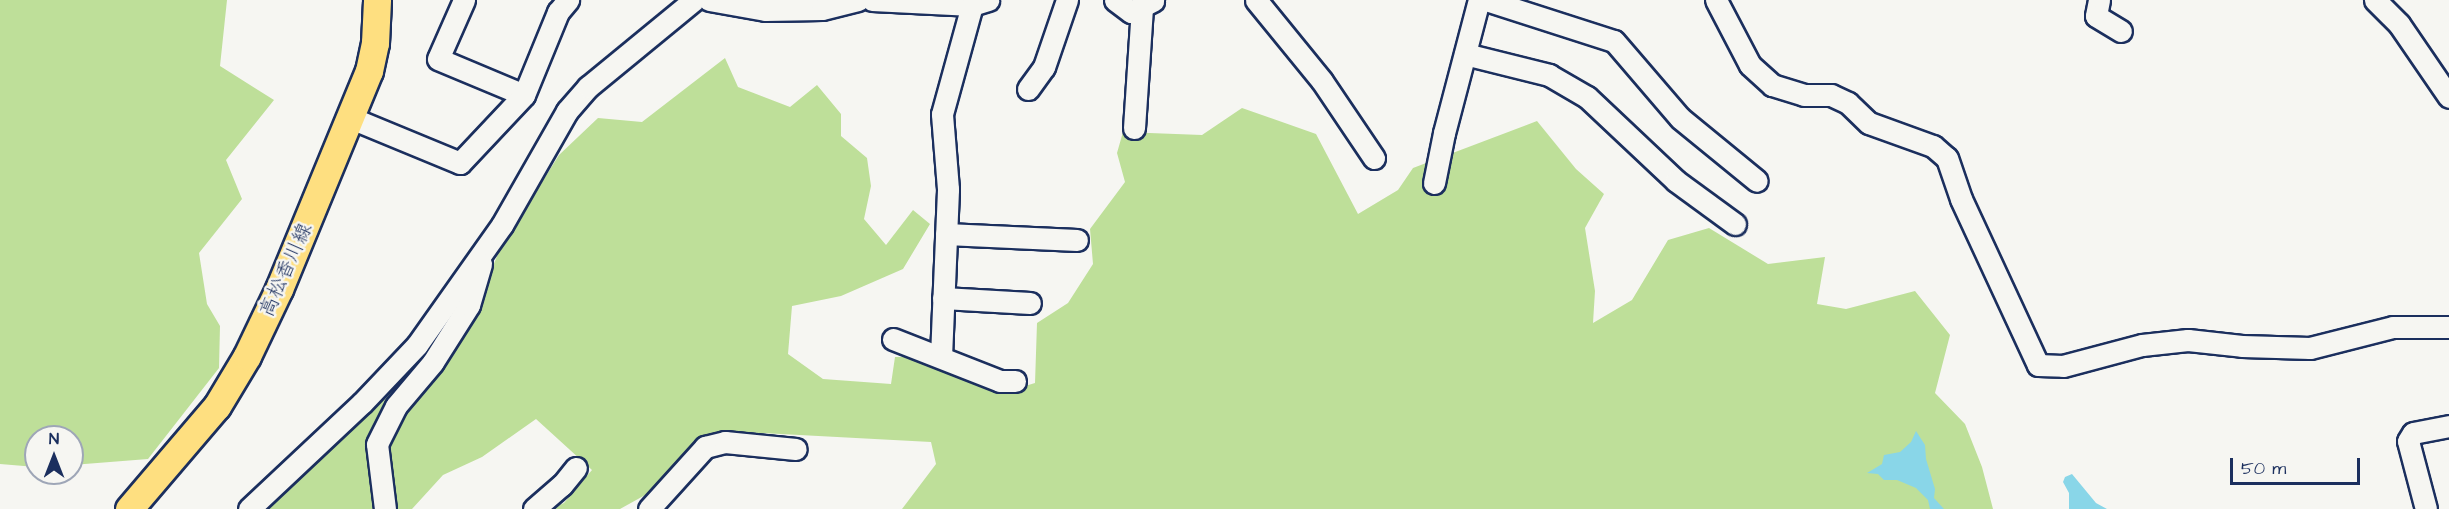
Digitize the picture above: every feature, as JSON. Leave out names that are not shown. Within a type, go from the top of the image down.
[{"type":"main road","name":"高松香川線","points":[[129,509],[217,406],[247,356],[279,289],[369,71],[375,42],[377,0]]},
{"type":"street","points":[[464,0],[438,59],[524,95]]},
{"type":"street","points":[[351,118],[460,163],[524,95],[558,12],[568,0]]},
{"type":"street","points":[[249,509],[362,403],[417,345],[502,225],[567,111],[588,87],[694,0]]},
{"type":"street","points":[[709,0],[765,10],[822,9],[858,0]]},
{"type":"street","points":[[872,0],[980,3],[942,114],[948,189],[941,357]]},
{"type":"street","points":[[1028,89],[1044,67],[1067,0]]},
{"type":"street","points":[[1115,0],[1131,12],[1148,3]]},
{"type":"street","points":[[1256,0],[1322,81],[1374,158]]},
{"type":"street","points":[[1434,183],[1479,0]]},
{"type":"street","points":[[1486,0],[1614,41],[1680,118],[1757,181]]},
{"type":"street","points":[[1716,0],[1750,64],[1772,85],[1804,95],[1831,95],[1848,103],[1869,123],[1933,146],[1947,158],[1966,210],[2037,365],[2063,366],[2142,345],[2188,340],[2242,346],[2310,348],[2393,327],[2449,327]]},
{"type":"street","points":[[2098,0],[2096,16],[2121,31]]},
{"type":"street","points":[[2375,0],[2399,24],[2449,97]]},
{"type":"street","points":[[1134,128],[1148,3]]},
{"type":"street","points":[[1465,54],[1549,75],[1587,97],[1676,180],[1735,224]]},
{"type":"street","points":[[946,234],[1077,240]]},
{"type":"street","points":[[385,509],[377,444],[396,406],[433,362],[469,305],[483,267],[479,258]]},
{"type":"street","points":[[943,298],[1030,303]]},
{"type":"street","points":[[893,339],[1000,381],[1015,381]]},
{"type":"street","points":[[2426,509],[2409,441],[2413,433],[2449,426]]},
{"type":"street","points":[[649,509],[705,447],[725,442],[796,449]]},
{"type":"street","points":[[534,509],[562,485],[576,468]]},
{"type":"green space","points":[[0,0],[227,0],[220,66],[274,100],[226,160],[242,199],[199,253],[207,304],[220,326],[219,368],[148,459],[84,464],[84,425],[24,425],[24,466],[0,464]]},
{"type":"green space","points":[[725,58],[738,87],[790,107],[817,85],[841,114],[841,136],[867,158],[871,186],[864,219],[886,245],[913,210],[930,224],[903,269],[841,296],[792,306],[788,354],[823,379],[891,384],[895,357],[932,357],[1008,391],[1035,383],[1037,323],[1068,303],[1093,264],[1090,229],[1125,182],[1117,153],[1123,132],[1202,135],[1242,108],[1316,134],[1358,214],[1398,190],[1413,168],[1537,121],[1576,169],[1604,194],[1585,228],[1595,291],[1593,323],[1632,300],[1668,240],[1709,228],[1768,264],[1825,257],[1817,304],[1846,309],[1915,291],[1950,335],[1935,393],[1965,424],[1982,467],[1993,509],[902,509],[936,464],[931,442],[722,431],[688,453],[647,494],[620,509],[551,509],[564,503],[592,470],[536,419],[482,457],[443,475],[412,509],[264,509],[453,310],[472,317],[500,249],[559,155],[598,118],[642,122]]},
{"type":"water","points":[[1916,431],[1925,445],[1926,459],[1935,489],[1934,498],[1944,509],[1930,509],[1928,500],[1916,488],[1897,480],[1884,480],[1878,474],[1867,473],[1882,464],[1884,455],[1900,452],[1911,442]]},
{"type":"water","points":[[2072,474],[2096,503],[2107,509],[2069,509],[2069,493],[2063,482],[2065,477]]}]
